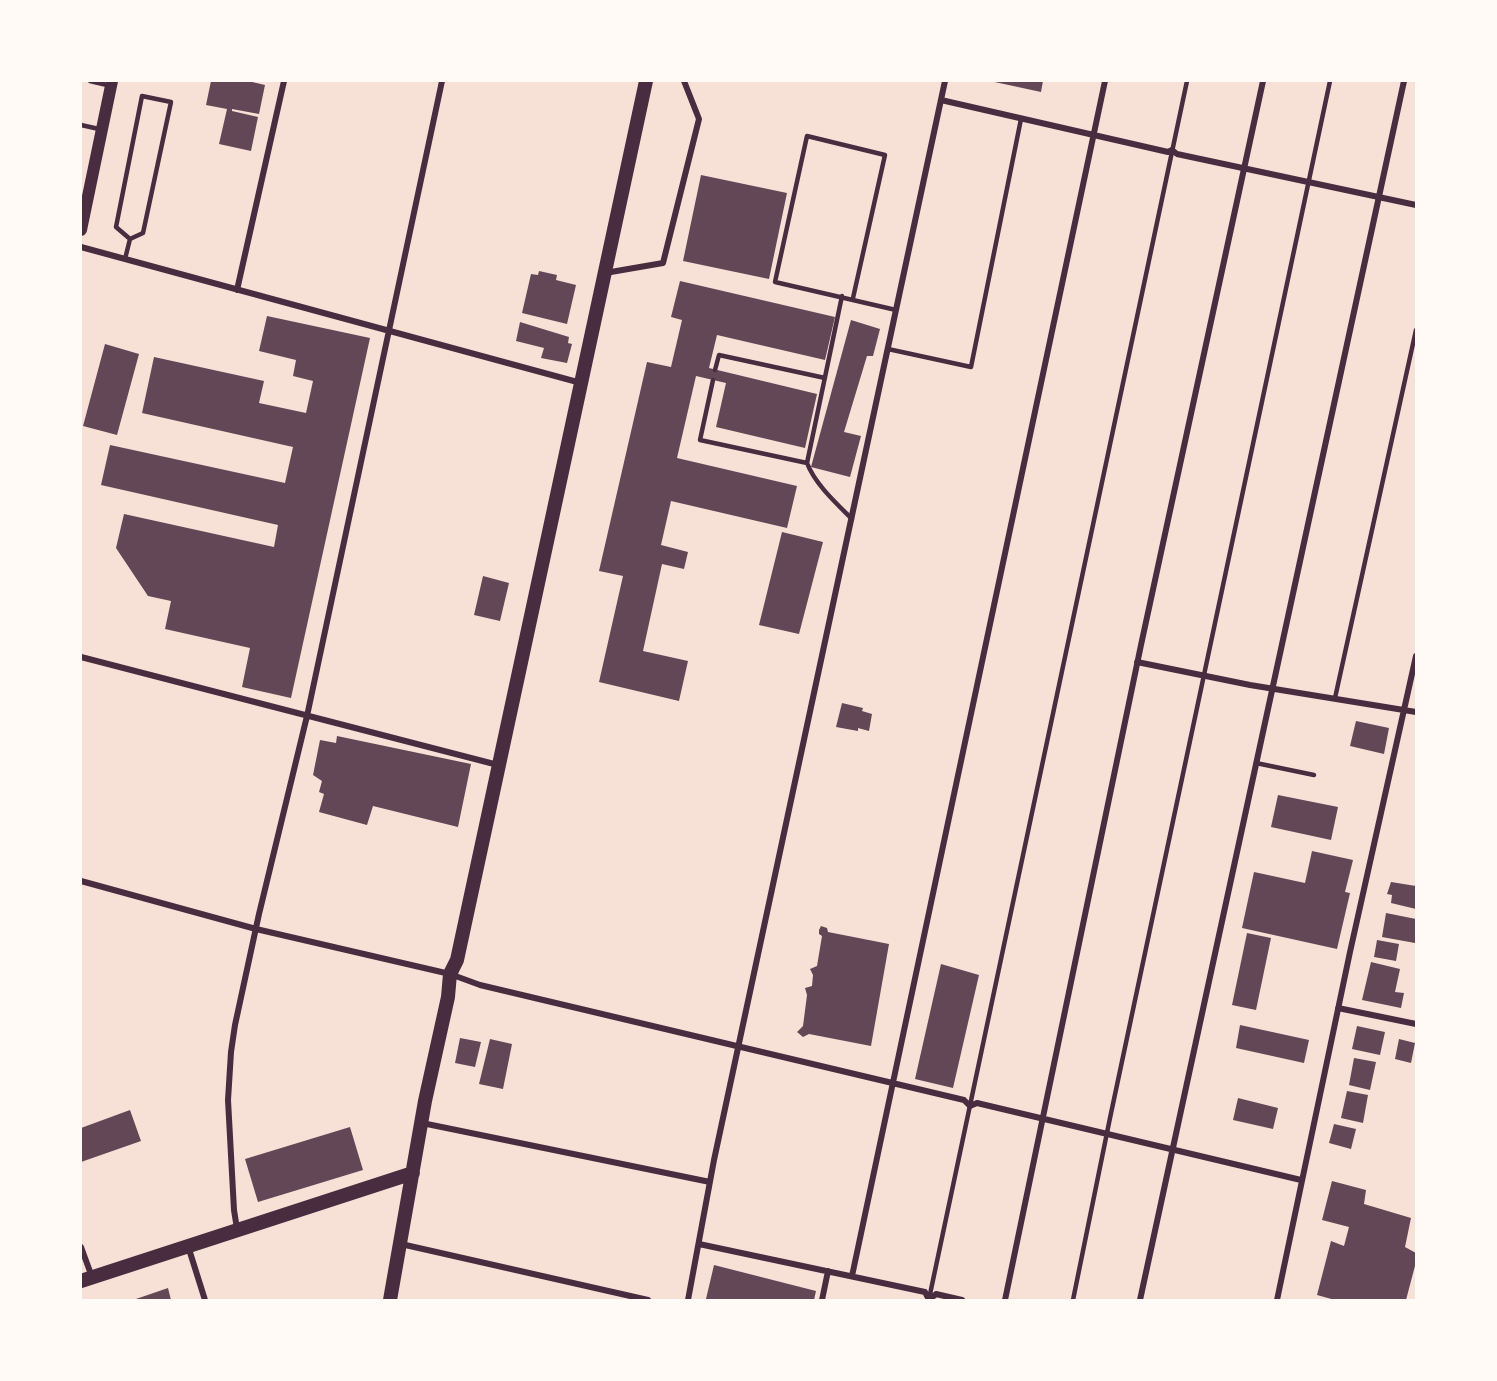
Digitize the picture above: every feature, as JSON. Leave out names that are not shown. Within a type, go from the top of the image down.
[{"type":"main road","points":[[390,1300],[421,1122],[448,997],[450,974],[457,960],[646,81]]},
{"type":"main road","points":[[81,230],[111,83]]},
{"type":"main road","points":[[86,1279],[413,1173]]},
{"type":"street","points":[[237,290],[284,81]]},
{"type":"street","points":[[237,1230],[230,1140],[229,1076],[237,1017],[307,716],[442,81]]},
{"type":"street","points":[[604,273],[663,263],[699,119],[684,81]]},
{"type":"street","points":[[688,1300],[710,1182],[945,81]]},
{"type":"street","points":[[852,1276],[1105,81]]},
{"type":"street","points":[[1005,1300],[1137,662],[1263,81]]},
{"type":"street","points":[[1140,1300],[1404,81]]},
{"type":"street","points":[[941,100],[1168,152],[1172,150],[1177,154],[1244,170],[1416,205]]},
{"type":"street","points":[[81,247],[581,383]]},
{"type":"street","points":[[1277,1300],[1338,1008],[1416,656]]},
{"type":"street","points":[[81,657],[499,766]]},
{"type":"street","points":[[1137,662],[1416,712]]},
{"type":"street","points":[[81,880],[256,929],[450,974],[480,985],[964,1100],[970,1106],[977,1103],[1301,1180]]},
{"type":"street","points":[[1338,1008],[1416,1024]]},
{"type":"street","points":[[421,1122],[710,1182]]},
{"type":"street","points":[[401,1244],[648,1300]]},
{"type":"street","points":[[699,1244],[925,1292],[929,1300],[936,1294],[962,1300]]},
{"type":"street","points":[[188,1245],[205,1300]]},
{"type":"street","points":[[81,1247],[86,1279]]},
{"type":"street","points":[[822,1300],[828,1271]]},
{"type":"lane","points":[[90,81],[111,83]]},
{"type":"lane","points":[[929,1300],[1186,81]]},
{"type":"lane","points":[[1073,1300],[1106,1134],[1330,81]]},
{"type":"lane","points":[[142,96],[171,102],[143,233],[130,239],[117,227],[142,96]]},
{"type":"lane","points":[[888,349],[970,367],[1021,119]]},
{"type":"lane","points":[[81,125],[102,130]]},
{"type":"lane","points":[[853,298],[885,155],[807,136],[775,282],[853,298],[896,310]]},
{"type":"lane","points":[[125,259],[130,239]]},
{"type":"lane","points":[[842,296],[807,463],[829,496],[852,519]]},
{"type":"lane","points":[[1335,698],[1416,330]]},
{"type":"lane","points":[[715,370],[719,355],[825,378]]},
{"type":"lane","points":[[713,380],[700,440],[807,463]]},
{"type":"lane","points":[[1256,763],[1314,775]]},
{"type":"building","points":[[211,81],[248,81],[265,85],[259,114],[232,109],[232,111],[258,117],[251,151],[219,144],[227,109],[206,105]]},
{"type":"building","points":[[990,81],[1043,81],[1041,92]]},
{"type":"building","points":[[701,175],[787,193],[769,279],[683,261]]},
{"type":"building","points":[[539,271],[557,275],[556,280],[576,285],[567,324],[522,313],[531,274],[538,275]]},
{"type":"building","points":[[680,281],[835,317],[825,360],[717,335],[709,368],[817,394],[805,448],[716,427],[726,383],[696,376],[677,458],[797,486],[787,528],[671,501],[661,545],[688,552],[684,569],[662,564],[643,651],[688,661],[679,701],[599,682],[623,576],[599,571],[647,362],[671,367],[682,320],[671,317]]},
{"type":"building","points":[[267,316],[370,338],[291,698],[242,687],[250,648],[165,629],[171,601],[148,596],[116,548],[124,514],[274,547],[278,525],[101,485],[110,445],[285,483],[293,447],[142,413],[154,357],[264,381],[259,403],[306,413],[313,381],[293,376],[296,360],[259,351]]},
{"type":"building","points":[[851,320],[880,329],[873,356],[867,356],[844,432],[861,436],[850,477],[811,467]]},
{"type":"building","points":[[520,322],[569,337],[568,343],[572,344],[567,363],[541,358],[544,348],[516,341]]},
{"type":"building","points":[[105,344],[139,354],[117,435],[83,426]]},
{"type":"building","points":[[782,532],[823,542],[799,634],[759,625]]},
{"type":"building","points":[[483,576],[509,583],[500,621],[474,615]]},
{"type":"building","points":[[842,703],[863,708],[862,711],[872,714],[869,731],[836,727]]},
{"type":"building","points":[[1356,721],[1389,728],[1384,754],[1350,746]]},
{"type":"building","points":[[337,736],[471,764],[458,827],[373,806],[367,825],[319,812],[324,794],[319,792],[322,781],[313,775],[320,740],[336,743]]},
{"type":"building","points":[[1278,795],[1338,807],[1331,840],[1271,827]]},
{"type":"building","points":[[1312,851],[1353,860],[1345,892],[1350,893],[1337,949],[1242,928],[1254,872],[1305,883]]},
{"type":"building","points":[[1391,882],[1416,886],[1416,909],[1391,903],[1392,895],[1387,894]]},
{"type":"building","points":[[1386,913],[1416,919],[1415,943],[1382,937]]},
{"type":"building","points":[[821,926],[827,928],[828,932],[889,944],[871,1046],[809,1034],[803,1037],[797,1032],[803,1026],[807,995],[805,988],[812,986],[813,975],[810,969],[817,966],[822,936],[819,934]]},
{"type":"building","points":[[1247,933],[1271,938],[1256,1010],[1232,1005]]},
{"type":"building","points":[[1377,940],[1399,944],[1396,961],[1374,957]]},
{"type":"building","points":[[1371,962],[1400,969],[1395,992],[1404,993],[1401,1008],[1362,1000]]},
{"type":"building","points":[[941,964],[979,975],[953,1088],[915,1079]]},
{"type":"building","points":[[1240,1025],[1309,1040],[1304,1063],[1236,1048]]},
{"type":"building","points":[[1357,1026],[1385,1032],[1380,1055],[1352,1049]]},
{"type":"building","points":[[460,1038],[481,1042],[475,1067],[455,1063]]},
{"type":"building","points":[[490,1039],[512,1044],[503,1089],[479,1084]]},
{"type":"building","points":[[1399,1039],[1415,1043],[1411,1063],[1395,1059]]},
{"type":"building","points":[[1354,1058],[1376,1062],[1370,1090],[1349,1085]]},
{"type":"building","points":[[1347,1091],[1368,1095],[1363,1123],[1341,1118]]},
{"type":"building","points":[[1238,1098],[1278,1108],[1273,1129],[1233,1120]]},
{"type":"building","points":[[130,1110],[141,1141],[81,1162],[81,1128]]},
{"type":"building","points":[[1334,1124],[1356,1129],[1351,1149],[1329,1143]]},
{"type":"building","points":[[350,1127],[363,1170],[258,1202],[245,1159]]},
{"type":"building","points":[[1332,1181],[1366,1190],[1364,1204],[1411,1218],[1405,1247],[1416,1253],[1416,1262],[1406,1300],[1335,1300],[1317,1295],[1331,1241],[1344,1246],[1349,1227],[1322,1220]]},
{"type":"building","points":[[714,1265],[816,1291],[814,1300],[706,1299]]},
{"type":"building","points":[[168,1288],[171,1300],[133,1300]]}]
